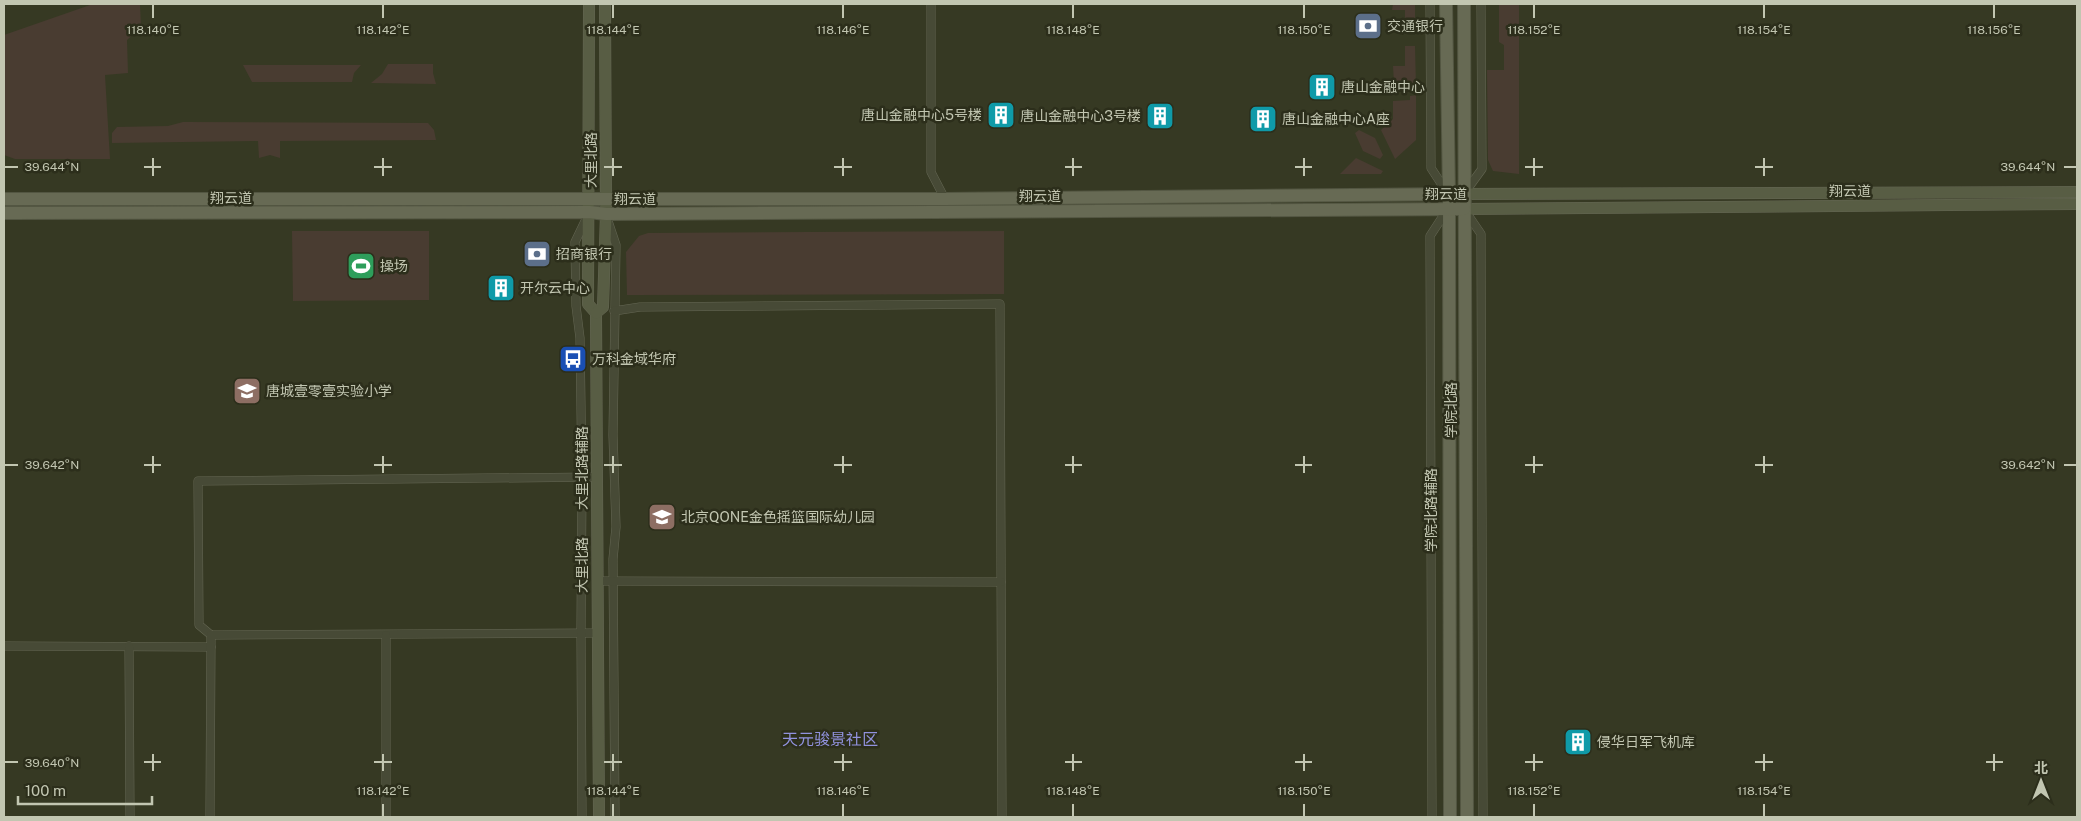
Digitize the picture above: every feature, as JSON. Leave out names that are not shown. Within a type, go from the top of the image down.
[{"type":"main road","name":"大里北路","points":[[589,4],[588,304],[596,313],[599,817]]},
{"type":"main road","name":"大里北路","points":[[596,313],[603,307],[606,214],[605,4]]},
{"type":"main road","name":"学院北路","points":[[1446,4],[1449,195],[1450,817]]},
{"type":"main road","name":"学院北路","points":[[1464,4],[1463,194],[1466,326],[1467,817]]},
{"type":"main road","name":"翔云道","points":[[4,199],[945,199],[1463,194],[2077,192]]},
{"type":"main road","name":"翔云道","points":[[4,213],[589,212],[606,214],[2077,204]]},
{"type":"main road","points":[[1450,708],[1467,709]]},
{"type":"street","points":[[931,4],[931,172],[945,199]]},
{"type":"street","points":[[1430,4],[1431,168],[1449,195]]},
{"type":"street","points":[[1463,194],[1482,169],[1481,4]]},
{"type":"street","name":"学院北路辅路","points":[[1432,817],[1430,236],[1448,209]]},
{"type":"street","points":[[1464,209],[1481,234],[1483,817]]},
{"type":"street","name":"大里北路辅路","points":[[582,817],[582,478],[580,338],[576,306],[575,242],[589,212]]},
{"type":"street","points":[[606,214],[616,245],[613,435],[616,527],[614,582],[615,817]]},
{"type":"street","points":[[614,311],[640,307],[1000,304],[1002,817]]},
{"type":"street","points":[[1466,326],[1482,326]]},
{"type":"street","points":[[597,477],[198,481],[199,625],[210,635],[598,633]]},
{"type":"street","points":[[597,582],[1001,582]]},
{"type":"street","points":[[210,635],[210,817]]},
{"type":"street","points":[[386,635],[386,817]]},
{"type":"street","points":[[4,646],[210,646]]},
{"type":"street","points":[[129,646],[130,817]]},
{"type":"street","points":[[1432,708],[1450,708]]},
{"type":"street","points":[[1467,709],[1483,709]]},
{"type":"shaded area","points":[[93,4],[140,4],[141,27],[127,40],[128,73],[105,75],[110,159],[15,159],[4,155],[4,35]]},
{"type":"shaded area","points":[[1393,4],[1415,4],[1415,24],[1405,24],[1405,10],[1392,10]]},
{"type":"shaded area","points":[[1499,4],[1519,4],[1519,174],[1493,171],[1488,160],[1487,70],[1504,70],[1504,45],[1499,42]]},
{"type":"shaded area","points":[[1405,46],[1415,46],[1416,86],[1411,86],[1410,83],[1394,83],[1393,66],[1405,66]]},
{"type":"shaded area","points":[[388,64],[433,64],[436,84],[371,83],[382,74]]},
{"type":"shaded area","points":[[243,65],[361,65],[354,73],[352,82],[252,82]]},
{"type":"shaded area","points":[[1416,95],[1416,140],[1395,159],[1381,130],[1393,119],[1393,101],[1410,100],[1410,96]]},
{"type":"shaded area","points":[[183,122],[428,123],[434,130],[436,140],[280,141],[280,158],[270,155],[259,158],[258,141],[112,143],[112,133],[117,127],[168,126]]},
{"type":"shaded area","points":[[1359,130],[1375,138],[1383,155],[1380,159],[1363,151],[1355,133]]},
{"type":"shaded area","points":[[1356,158],[1383,171],[1381,174],[1340,174]]},
{"type":"shaded area","name":"操场","points":[[292,231],[429,231],[429,300],[293,301]]},
{"type":"shaded area","points":[[1004,231],[1004,294],[627,295],[626,252],[639,236],[648,233]]},
{"type":"place","name":"交通银行","points":[[1368,26]]},
{"type":"place","name":"唐山金融中心","points":[[1322,87]]},
{"type":"place","name":"唐山金融中心5号楼","points":[[1001,115]]},
{"type":"place","name":"唐山金融中心3号楼","points":[[1160,116]]},
{"type":"place","name":"唐山金融中心A座","points":[[1263,119]]},
{"type":"place","name":"招商银行","points":[[537,254]]},
{"type":"place","name":"操场","points":[[361,266]]},
{"type":"place","name":"开尔云中心","points":[[501,288]]},
{"type":"place","name":"万科金域华府","points":[[573,359]]},
{"type":"place","name":"唐城壹零壹实验小学","points":[[247,391]]},
{"type":"place","name":"北京QONE金色摇篮国际幼儿园","points":[[662,517]]},
{"type":"place","name":"侵华日军飞机库","points":[[1578,742]]},
{"type":"district","name":"天元骏景社区","points":[[830,739]]}]
